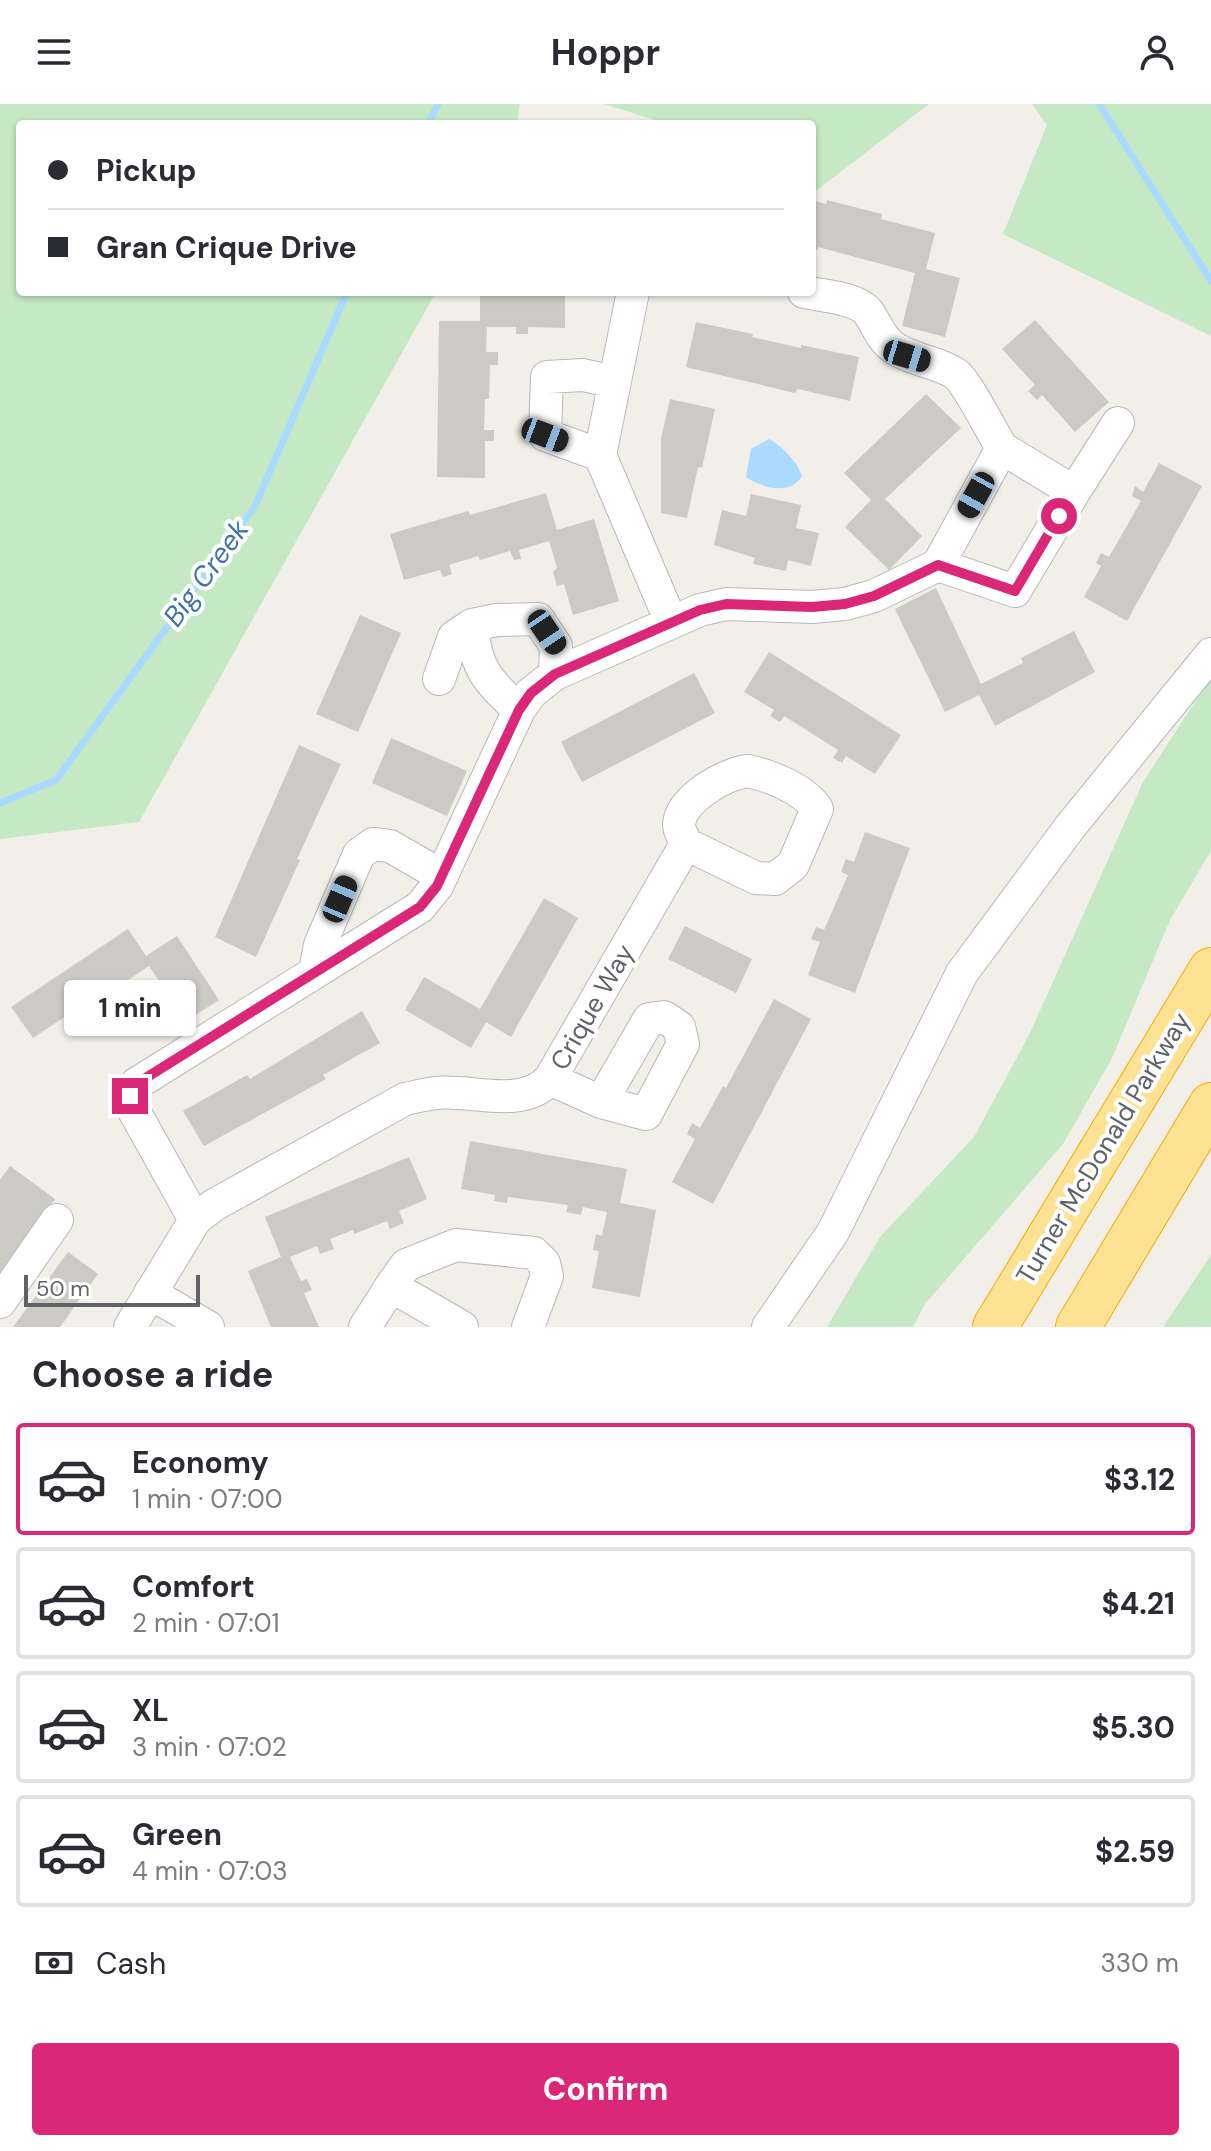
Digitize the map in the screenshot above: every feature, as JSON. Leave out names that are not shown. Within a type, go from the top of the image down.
[{"type":"highway","name":"Turner McDonald Parkway","points":[[995,1327],[1211,970]]},
{"type":"highway","points":[[1078,1327],[1211,1105]]},
{"type":"street","points":[[816,295],[858,304],[868,312],[877,331],[891,346],[907,356],[940,366],[959,376],[1002,448],[1074,492]]},
{"type":"street","points":[[632,296],[600,455],[671,622]]},
{"type":"street","points":[[600,455],[545,435],[547,377],[583,375],[614,382]]},
{"type":"street","points":[[938,565],[1015,591],[1118,423]]},
{"type":"street","points":[[130,1327],[195,1220],[133,1109],[130,1096],[136,1084],[420,907],[437,886],[519,710],[531,693],[555,674],[700,610],[726,604],[812,607],[845,604],[874,596],[938,565],[1002,448]]},
{"type":"street","points":[[439,679],[454,637],[472,625],[497,620],[538,619],[556,646],[555,674]]},
{"type":"street","points":[[472,625],[474,652],[490,683],[519,710]]},
{"type":"street","points":[[768,1327],[833,1232],[962,973],[1070,827],[1211,654]]},
{"type":"street","points":[[315,972],[320,945],[359,854],[373,844],[390,846],[442,876]]},
{"type":"street","name":"Crique Way","points":[[195,1220],[214,1205],[405,1099],[437,1093],[523,1096],[541,1090],[686,844]]},
{"type":"street","points":[[550,1079],[601,1102]]},
{"type":"street","points":[[0,1302],[57,1220]]},
{"type":"street","points":[[365,1327],[406,1265],[456,1245],[534,1253],[544,1263],[547,1276],[528,1327]]},
{"type":"street","points":[[391,1286],[462,1327]]},
{"type":"street","points":[[150,1293],[208,1327]]},
{"type":"green space","points":[[0,104],[520,104],[518,120],[16,120],[16,296],[434,296],[139,822],[0,839]]},
{"type":"green space","points":[[604,104],[929,104],[817,190],[816,120],[655,120]]},
{"type":"green space","points":[[1032,104],[1211,104],[1211,336],[1003,234],[1047,125]]},
{"type":"green space","points":[[1211,677],[1211,851],[1170,920],[1112,1058],[1063,1144],[925,1304],[913,1327],[827,1327],[880,1237],[974,1137],[1029,1035],[1143,782]]},
{"type":"green space","points":[[1211,1255],[1211,1327],[1163,1327]]},
{"type":"water","points":[[769,439],[779,445],[800,471],[802,476],[791,486],[768,487],[746,477],[751,449]]},
{"type":"building","points":[[827,200],[882,214],[881,219],[935,233],[926,269],[960,278],[945,337],[902,326],[915,273],[818,247],[817,250],[816,201],[826,204]]},
{"type":"building","points":[[480,296],[565,296],[565,328],[528,327],[528,334],[516,334],[516,327],[487,327],[486,352],[498,352],[498,365],[490,365],[489,399],[485,399],[484,430],[494,430],[494,441],[485,441],[485,478],[437,477],[439,321],[480,321]]},
{"type":"building","points":[[1035,320],[1109,402],[1075,432],[1042,395],[1037,400],[1028,391],[1035,385],[1002,349]]},
{"type":"building","points":[[696,322],[801,348],[801,345],[859,357],[850,401],[798,389],[795,393],[686,367]]},
{"type":"building","points":[[926,394],[961,428],[885,499],[922,536],[889,570],[845,527],[871,500],[844,473]]},
{"type":"building","points":[[670,399],[715,409],[687,518],[661,513],[661,438]]},
{"type":"building","points":[[1159,463],[1202,486],[1127,621],[1084,597],[1101,566],[1096,563],[1101,553],[1109,557],[1141,501],[1132,496],[1135,486],[1143,492]]},
{"type":"building","points":[[546,493],[557,530],[594,519],[619,601],[573,615],[564,584],[557,586],[553,572],[557,568],[549,541],[519,550],[521,559],[514,560],[510,551],[480,560],[478,556],[449,565],[452,574],[443,577],[440,570],[404,580],[390,534],[468,511],[470,515]]},
{"type":"building","points":[[751,494],[801,505],[796,528],[819,533],[811,566],[788,560],[786,571],[753,564],[755,558],[714,545],[722,510],[746,516]]},
{"type":"building","points":[[936,588],[981,684],[1023,663],[1021,658],[1074,631],[1095,672],[995,726],[979,695],[945,712],[895,609]]},
{"type":"building","points":[[360,615],[401,633],[358,732],[316,714]]},
{"type":"building","points":[[769,652],[901,735],[875,774],[846,756],[842,763],[833,758],[838,750],[784,716],[780,722],[770,716],[774,710],[744,692]]},
{"type":"building","points":[[694,673],[715,713],[582,782],[561,742]]},
{"type":"building","points":[[391,738],[467,771],[447,816],[372,783]]},
{"type":"building","points":[[299,745],[341,764],[256,957],[215,937]]},
{"type":"building","points":[[865,832],[910,848],[855,993],[808,975],[820,942],[811,939],[816,927],[824,930],[848,875],[841,872],[846,859],[854,862]]},
{"type":"building","points":[[544,898],[578,918],[511,1037],[486,1022],[471,1048],[405,1010],[424,977],[480,1009]]},
{"type":"building","points":[[685,926],[752,959],[736,993],[668,959]]},
{"type":"building","points":[[128,929],[146,956],[177,936],[219,1000],[186,1021],[149,966],[33,1038],[11,1007]]},
{"type":"building","points":[[774,999],[811,1019],[713,1204],[672,1182],[695,1139],[687,1134],[692,1123],[700,1128],[723,1086],[726,1088]]},
{"type":"building","points":[[362,1011],[380,1043],[323,1075],[326,1079],[204,1146],[183,1111],[247,1075],[250,1079]]},
{"type":"building","points":[[470,1141],[627,1169],[620,1203],[656,1210],[640,1297],[592,1288],[599,1251],[593,1250],[596,1234],[602,1236],[607,1212],[583,1207],[581,1215],[566,1212],[568,1205],[508,1197],[507,1203],[494,1201],[495,1195],[461,1189]]},
{"type":"building","points":[[409,1157],[427,1199],[399,1211],[404,1223],[390,1229],[387,1221],[354,1234],[353,1230],[330,1239],[334,1249],[320,1254],[317,1246],[290,1257],[301,1281],[307,1279],[312,1290],[304,1293],[319,1327],[271,1327],[248,1271],[281,1257],[265,1217]]},
{"type":"building","points":[[10,1166],[55,1199],[0,1274],[0,1180]]},
{"type":"building","points":[[68,1252],[98,1274],[60,1327],[13,1327]]},
{"type":"waterway","name":"Big Creek","points":[[430,120],[438,104]]},
{"type":"waterway","points":[[1099,104],[1211,281]]},
{"type":"waterway","name":"Big Creek","points":[[0,803],[56,780],[255,506],[345,296]]},
{"type":"route","points":[[130,1096],[136,1084],[420,907],[437,886],[519,710],[531,693],[555,674],[700,610],[726,604],[812,607],[845,604],[874,596],[938,565],[1015,591],[1059,516]]}]
